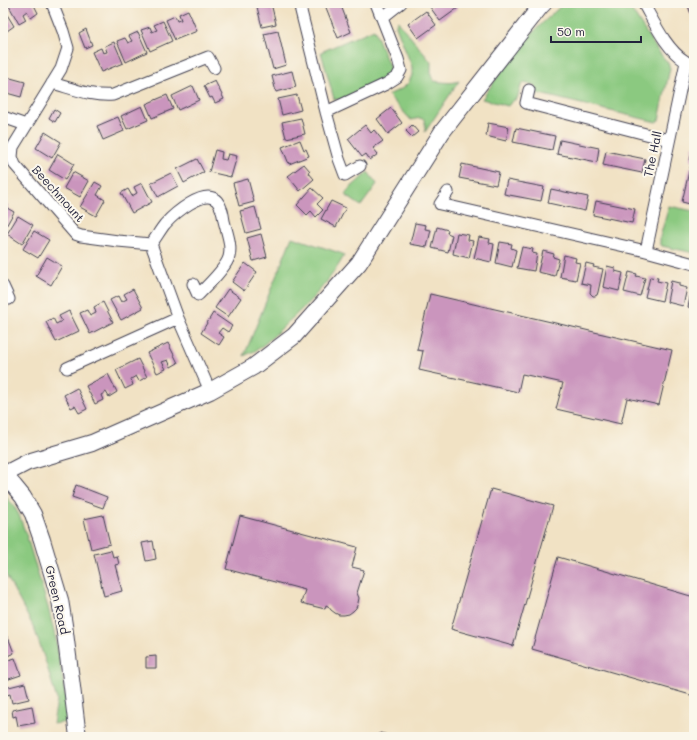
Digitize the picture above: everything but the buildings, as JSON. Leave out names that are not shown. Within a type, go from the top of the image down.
[{"type":"street","name":"Beechmount","points":[[52,3],[68,48],[61,69],[13,147],[12,157],[15,166],[75,234],[103,239],[151,244]]},
{"type":"street","points":[[299,3],[326,112],[345,175],[360,166]]},
{"type":"street","points":[[326,112],[386,84],[397,77],[400,70],[399,65],[376,3]]},
{"type":"street","points":[[382,18],[401,3]]},
{"type":"street","points":[[3,475],[28,462],[92,442],[210,391],[253,367],[294,336],[359,263],[442,132],[544,3]]},
{"type":"street","points":[[643,3],[666,41],[676,54],[690,63]]},
{"type":"street","points":[[52,83],[78,91],[105,96],[113,95],[208,57],[214,68]]},
{"type":"street","name":"The Hall","points":[[646,251],[669,140],[690,63]]},
{"type":"street","points":[[529,90],[526,103],[669,140]]},
{"type":"street","points":[[3,117],[26,126]]},
{"type":"street","points":[[448,192],[440,204],[646,251],[694,264]]},
{"type":"street","points":[[193,284],[198,295],[223,268],[229,258],[230,245],[221,208],[216,200],[208,197],[200,198],[182,208],[164,224],[151,244],[178,318],[210,391]]},
{"type":"street","points":[[3,286],[9,300]]},
{"type":"street","points":[[67,368],[178,318]]},
{"type":"street","name":"Green Road","points":[[3,475],[23,497],[32,514],[42,540],[60,600],[78,737]]},
{"type":"green space","points":[[564,3],[627,3],[670,68],[659,120],[656,122],[536,93],[535,85],[522,83],[517,99],[512,101],[508,106],[482,99],[517,50]]},
{"type":"green space","points":[[398,21],[431,62],[431,76],[434,81],[450,83],[459,81],[425,132],[425,120],[420,118],[411,120],[388,95],[403,88],[409,82],[412,75],[412,67],[396,26]]},
{"type":"green space","points":[[374,29],[391,71],[386,77],[340,100],[334,99],[321,52]]},
{"type":"green space","points":[[368,172],[377,184],[361,206],[345,195],[347,191]]},
{"type":"green space","points":[[669,206],[694,211],[694,253],[662,246],[660,243],[660,237]]},
{"type":"green space","points":[[292,237],[343,254],[344,256],[326,283],[304,307],[266,343],[244,356]]},
{"type":"green space","points":[[3,493],[14,506],[19,515],[48,607],[56,640],[69,718],[67,722],[53,724],[57,700],[46,663],[34,628],[3,570]]}]
